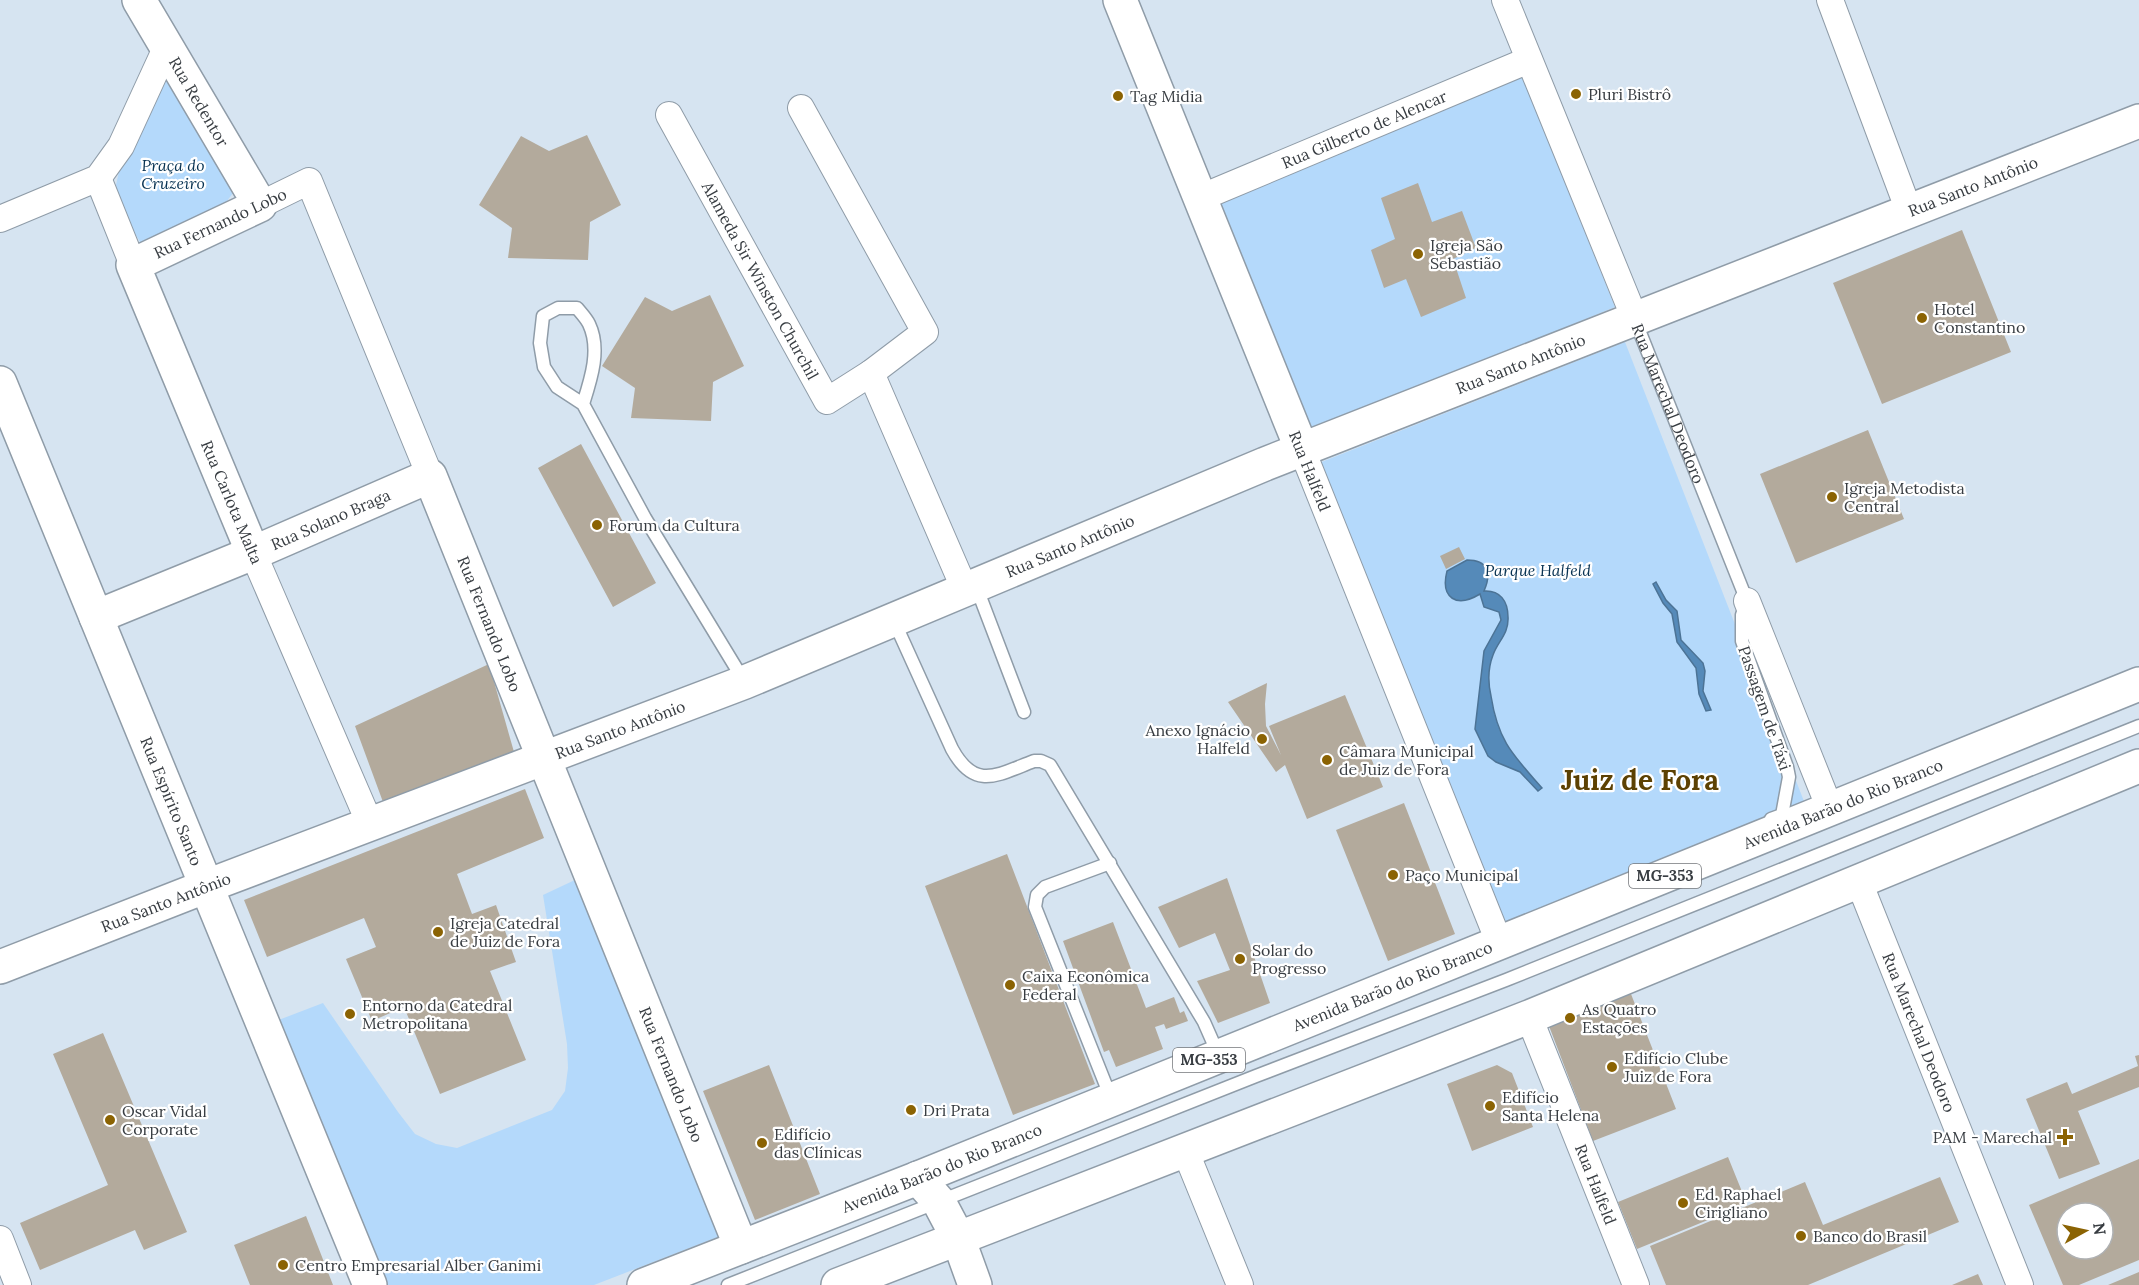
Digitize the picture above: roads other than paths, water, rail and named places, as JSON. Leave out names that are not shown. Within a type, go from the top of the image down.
[{"type":"street","name":"Rua Redentor","points":[[139,0],[260,205]]},
{"type":"street","name":"Rua Halfeld","points":[[1120,0],[1499,942]]},
{"type":"street","name":"Rua Marechal Deodoro","points":[[1505,0],[1635,319]]},
{"type":"street","points":[[1830,0],[1909,211]]},
{"type":"street","points":[[0,219],[98,178],[121,146],[167,46]]},
{"type":"street","name":"Rua Gilberto de Alencar","points":[[1200,198],[1530,60]]},
{"type":"street","name":"Alameda Sir Winston Churchil","points":[[669,115],[827,401],[872,373],[925,332],[801,108]]},
{"type":"street","name":"Rua Santo Antônio","points":[[0,967],[745,682],[1302,450],[2139,121]]},
{"type":"street","name":"Rua Carlota Malta","points":[[98,178],[253,554],[370,824]]},
{"type":"street","name":"Rua Fernando Lobo","points":[[132,265],[309,181],[545,758],[741,1248]]},
{"type":"street","points":[[872,373],[971,588]]},
{"type":"street","name":"Rua Espírito Santo","points":[[0,383],[370,1285]]},
{"type":"street","name":"Rua Solano Braga","points":[[96,617],[253,554],[430,476]]},
{"type":"street","name":"Rua Marechal Deodoro","points":[[1747,601],[1830,809]]},
{"type":"street","name":"Avenida Barão do Rio Branco","points":[[644,1285],[918,1178],[2139,684]]},
{"type":"street","points":[[838,1285],[1529,1017],[2139,766]]},
{"type":"street","name":"Rua Marechal Deodoro","points":[[1859,882],[2020,1285]]},
{"type":"street","name":"Rua Halfeld","points":[[1529,1017],[1636,1285]]},
{"type":"street","points":[[1185,1150],[1240,1285]]},
{"type":"street","points":[[918,1178],[939,1202],[958,1238],[975,1285]]},
{"type":"street","points":[[0,1239],[18,1285]]},
{"type":"lane","points":[[583,404],[593,375],[595,344],[589,324],[578,308],[558,308],[543,316],[540,343],[544,367],[557,387],[583,404],[645,518],[745,682]]},
{"type":"lane","name":"Rua Marechal Deodoro","points":[[1635,319],[1747,601]]},
{"type":"lane","points":[[971,588],[1024,712]]},
{"type":"lane","name":"Passagem de Táxi","points":[[1742,844],[1744,830],[1782,815],[1789,777],[1742,641],[1742,615],[1747,601]]},
{"type":"lane","points":[[893,620],[960,763],[976,776],[991,777],[1034,761],[1041,760],[1050,765],[1204,1022],[1219,1056]]},
{"type":"lane","name":"Avenida Barão do Rio Branco","points":[[728,1285],[1245,1081],[1514,978],[2139,726]]},
{"type":"lane","points":[[1110,863],[1045,887],[1037,895],[1035,907],[1112,1099]]},
{"type":"place","name":"Pluri Bistrô","points":[[1576,94]]},
{"type":"place","name":"Tag Midia","points":[[1118,96]]},
{"type":"place","name":"Igreja São Sebastião","points":[[1418,254]]},
{"type":"place","name":"Hotel Constantino","points":[[1922,318]]},
{"type":"place","name":"Igreja Metodista Central","points":[[1832,497]]},
{"type":"place","name":"Forum da Cultura","points":[[597,525]]},
{"type":"place","name":"Anexo Ignácio Halfeld","points":[[1262,739]]},
{"type":"place","name":"Câmara Municipal de Juiz de Fora","points":[[1327,760]]},
{"type":"place","name":"Paço Municipal","points":[[1393,875]]},
{"type":"place","name":"Igreja Catedral de Juiz de Fora","points":[[438,932]]},
{"type":"place","name":"Solar do Progresso","points":[[1240,959]]},
{"type":"place","name":"Caixa Econômica Federal","points":[[1010,985]]},
{"type":"place","name":"Entorno da Catedral Metropolitana","points":[[350,1014]]},
{"type":"place","name":"As Quatro Estações","points":[[1570,1018]]},
{"type":"place","name":"Edifício Clube Juiz de Fora","points":[[1612,1067]]},
{"type":"place","name":"Edifício Santa Helena","points":[[1490,1106]]},
{"type":"place","name":"Dri Prata","points":[[911,1110]]},
{"type":"place","name":"Oscar Vidal Corporate","points":[[110,1120]]},
{"type":"place","name":"PAM - Marechal","points":[[2065,1137]]},
{"type":"place","name":"Edifício das Clínicas","points":[[762,1143]]},
{"type":"place","name":"Ed. Raphael Cirigliano","points":[[1683,1203]]},
{"type":"place","name":"Banco do Brasil","points":[[1801,1236]]},
{"type":"place","name":"Centro Empresarial Alber Ganimi","points":[[283,1265]]},
{"type":"district","name":"Juiz de Fora","points":[[1640,780]]},
{"type":"park label","name":"Praça do Cruzeiro","points":[[173,174]]},
{"type":"park label","name":"Parque Halfeld","points":[[1538,570]]}]
